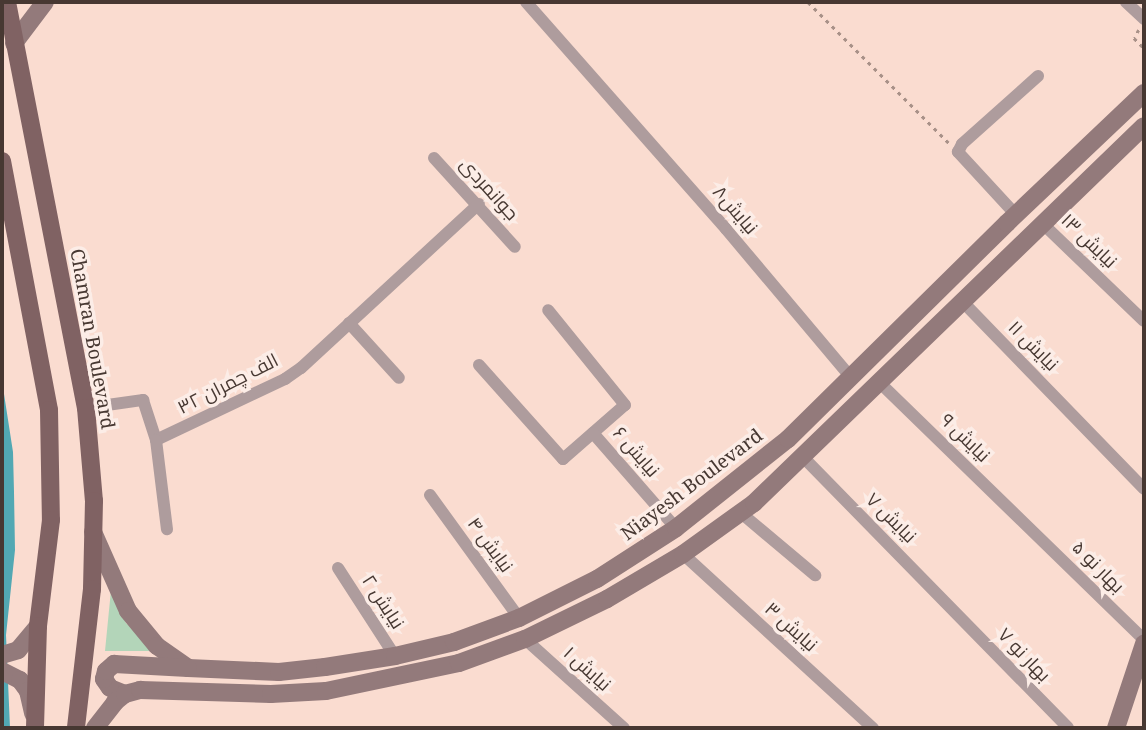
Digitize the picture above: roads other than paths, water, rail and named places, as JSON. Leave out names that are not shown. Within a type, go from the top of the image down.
[{"type":"main road","name":"Chamran Boulevard","points":[[7,2],[86,408],[94,501],[92,589],[76,728]]},
{"type":"main road","points":[[14,43],[45,2]]},
{"type":"main road","name":"Niayesh Boulevard","points":[[125,694],[110,688],[104,679],[106,671],[114,664],[269,672],[395,656],[454,642],[519,618],[597,579],[676,528],[788,439],[1144,93]]},
{"type":"main road","points":[[95,728],[125,694],[140,690],[271,694],[326,691],[459,663],[525,639],[607,599],[683,554],[741,513],[1144,126]]},
{"type":"main road","points":[[2,161],[49,410],[51,520],[38,626],[35,726]]},
{"type":"main road","points":[[93,532],[128,611],[157,646],[188,668]]},
{"type":"main road","points":[[7,655],[28,642],[38,626]]},
{"type":"main road","points":[[1116,728],[1140,675],[1144,642]]},
{"type":"main road","points":[[269,672],[271,694]]},
{"type":"main road","points":[[7,673],[28,691],[35,726]]},
{"type":"street","name":"نیایش۸","points":[[526,2],[850,376]]},
{"type":"street","points":[[1126,2],[1144,20]]},
{"type":"street","points":[[1016,215],[958,152],[962,144],[1038,76]]},
{"type":"street","name":"جوانمردی","points":[[434,158],[479,204],[515,247]]},
{"type":"street","name":"۳۲ الف چمران","points":[[86,408],[143,400],[156,440],[293,374],[479,204]]},
{"type":"street","name":"نیایش ۱۳","points":[[1042,223],[1142,318]]},
{"type":"street","name":"نیایش ۱۱","points":[[961,300],[1144,489]]},
{"type":"street","points":[[479,365],[564,458],[625,405],[548,310]]},
{"type":"street","points":[[349,323],[399,378]]},
{"type":"street","name":"نیایش ۹","points":[[879,382],[1024,521]]},
{"type":"street","name":"نیایش ۶","points":[[593,433],[676,528]]},
{"type":"street","points":[[156,440],[167,529]]},
{"type":"street","name":"نیایش ۷","points":[[802,456],[952,608]]},
{"type":"street","name":"نیایش ۴","points":[[430,495],[519,618]]},
{"type":"street","points":[[741,513],[815,575]]},
{"type":"street","name":"۵ بهار نو","points":[[1024,521],[1144,642]]},
{"type":"street","name":"نیایش ۳","points":[[683,554],[873,728]]},
{"type":"street","name":"نیایش ۲","points":[[338,568],[395,656]]},
{"type":"street","name":"۷ بهار نو","points":[[952,608],[1068,728]]},
{"type":"street","name":"نیایش ۱","points":[[525,639],[624,728]]},
{"type":"water","points":[[2,381],[13,452],[14,492],[15,550],[6,635],[10,728],[2,728]]}]
